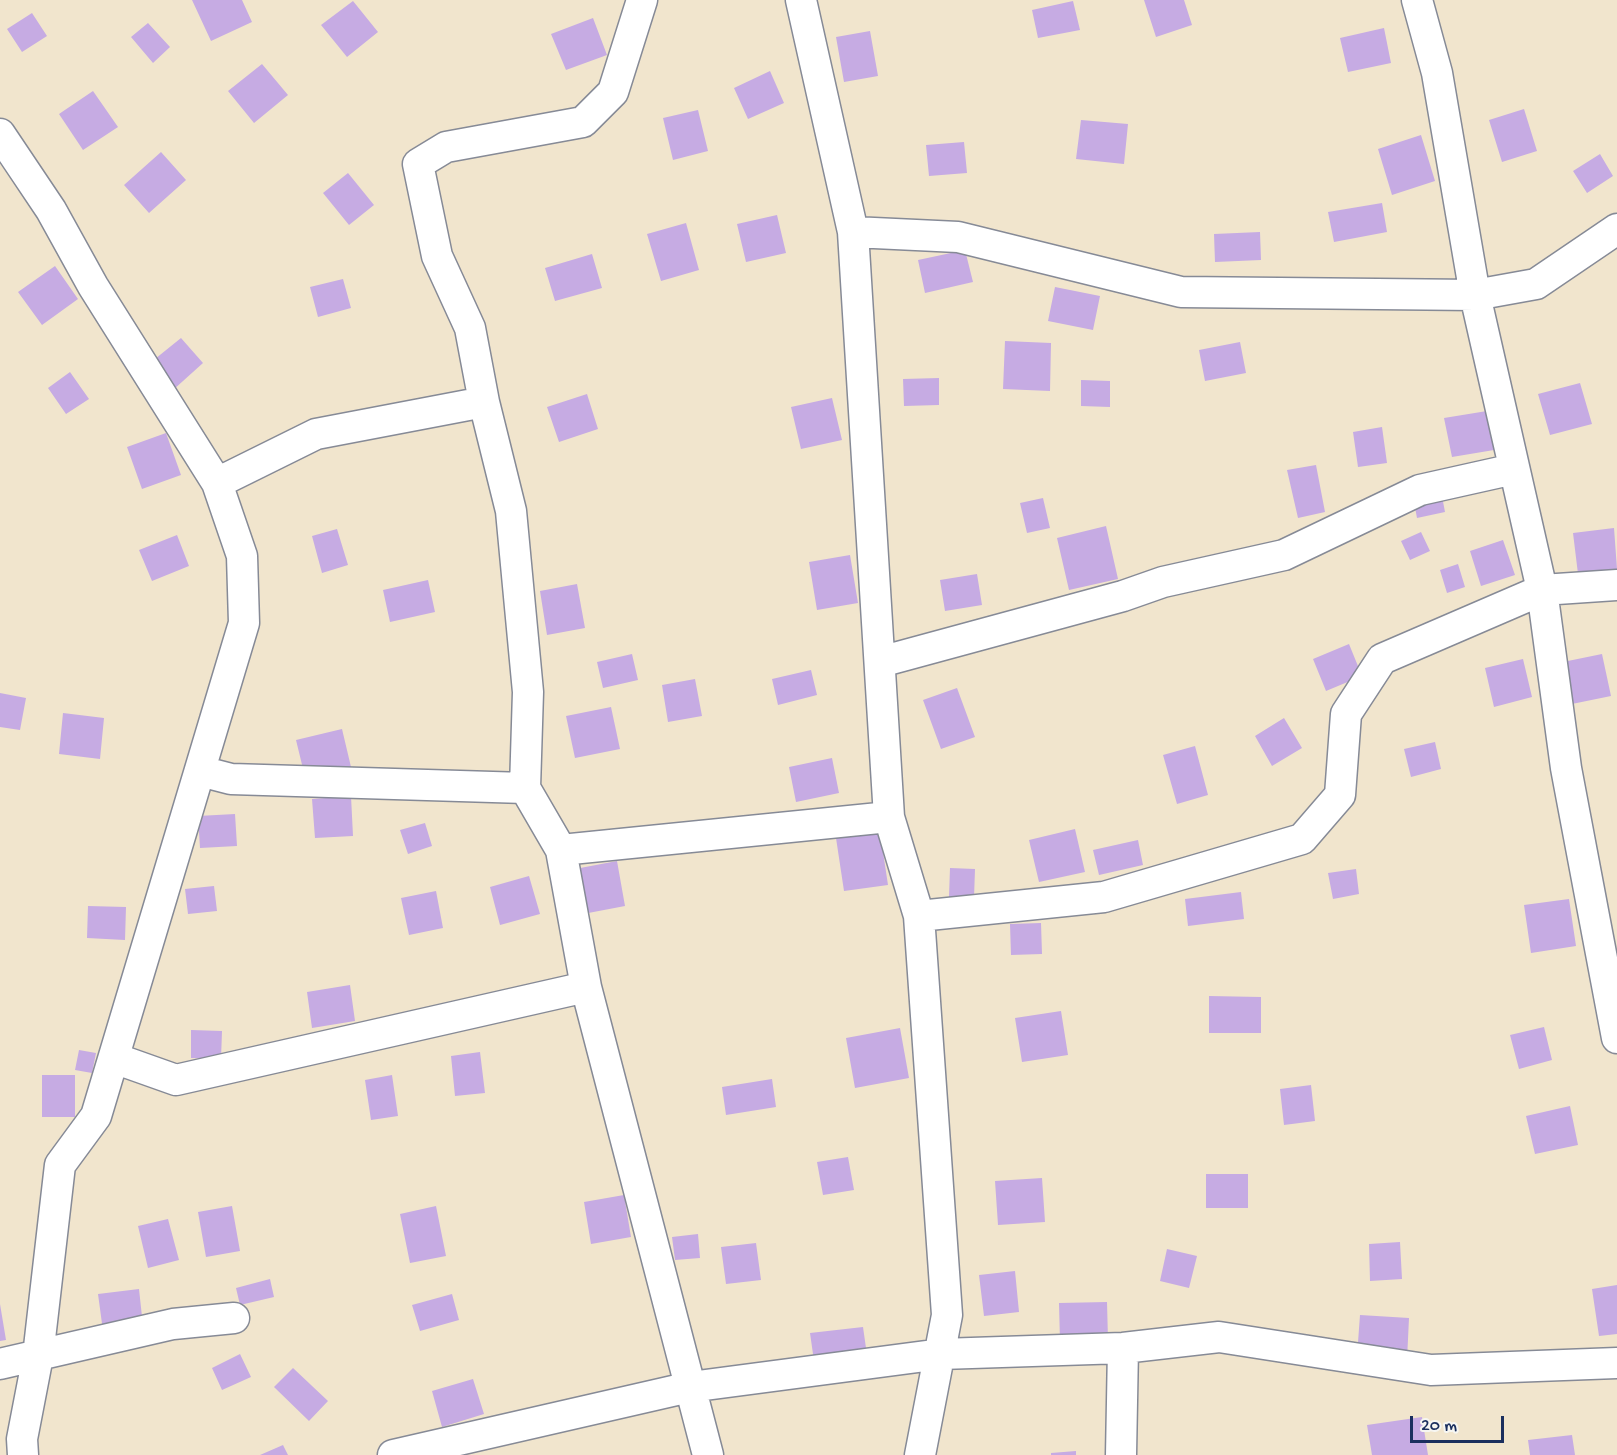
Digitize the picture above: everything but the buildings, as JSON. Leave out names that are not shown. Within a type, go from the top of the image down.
[{"type":"street","points":[[642,0],[614,92],[583,122],[446,147],[418,164],[437,256],[470,328],[484,402],[511,511],[528,692],[525,788],[561,850],[586,987],[708,1455]]},
{"type":"street","points":[[801,0],[853,232],[889,817],[919,916],[947,1315],[920,1455]]},
{"type":"street","points":[[1417,0],[1437,73],[1475,295],[1542,590],[1566,768],[1617,1038]]},
{"type":"street","points":[[0,134],[51,210],[93,286],[217,483],[242,556],[244,623],[96,1116],[60,1165],[38,1356],[22,1439],[23,1455]]},
{"type":"street","points":[[853,232],[958,237],[1181,292],[1475,295],[1536,284],[1617,229]]},
{"type":"street","points":[[217,483],[316,434],[484,402]]},
{"type":"street","points":[[880,662],[1123,596],[1163,582],[1284,555],[1420,490],[1514,469]]},
{"type":"street","points":[[919,916],[1104,897],[1302,839],[1340,795],[1346,714],[1382,658],[1542,590],[1617,585]]},
{"type":"street","points":[[200,771],[231,779],[525,788]]},
{"type":"street","points":[[561,850],[889,817]]},
{"type":"street","points":[[114,1058],[176,1080],[586,987]]},
{"type":"street","points":[[0,1364],[173,1324],[234,1318]]},
{"type":"street","points":[[393,1455],[690,1387],[941,1354],[1123,1348],[1219,1337],[1431,1370],[1617,1363]]},
{"type":"street","points":[[1121,1455],[1123,1348]]}]
